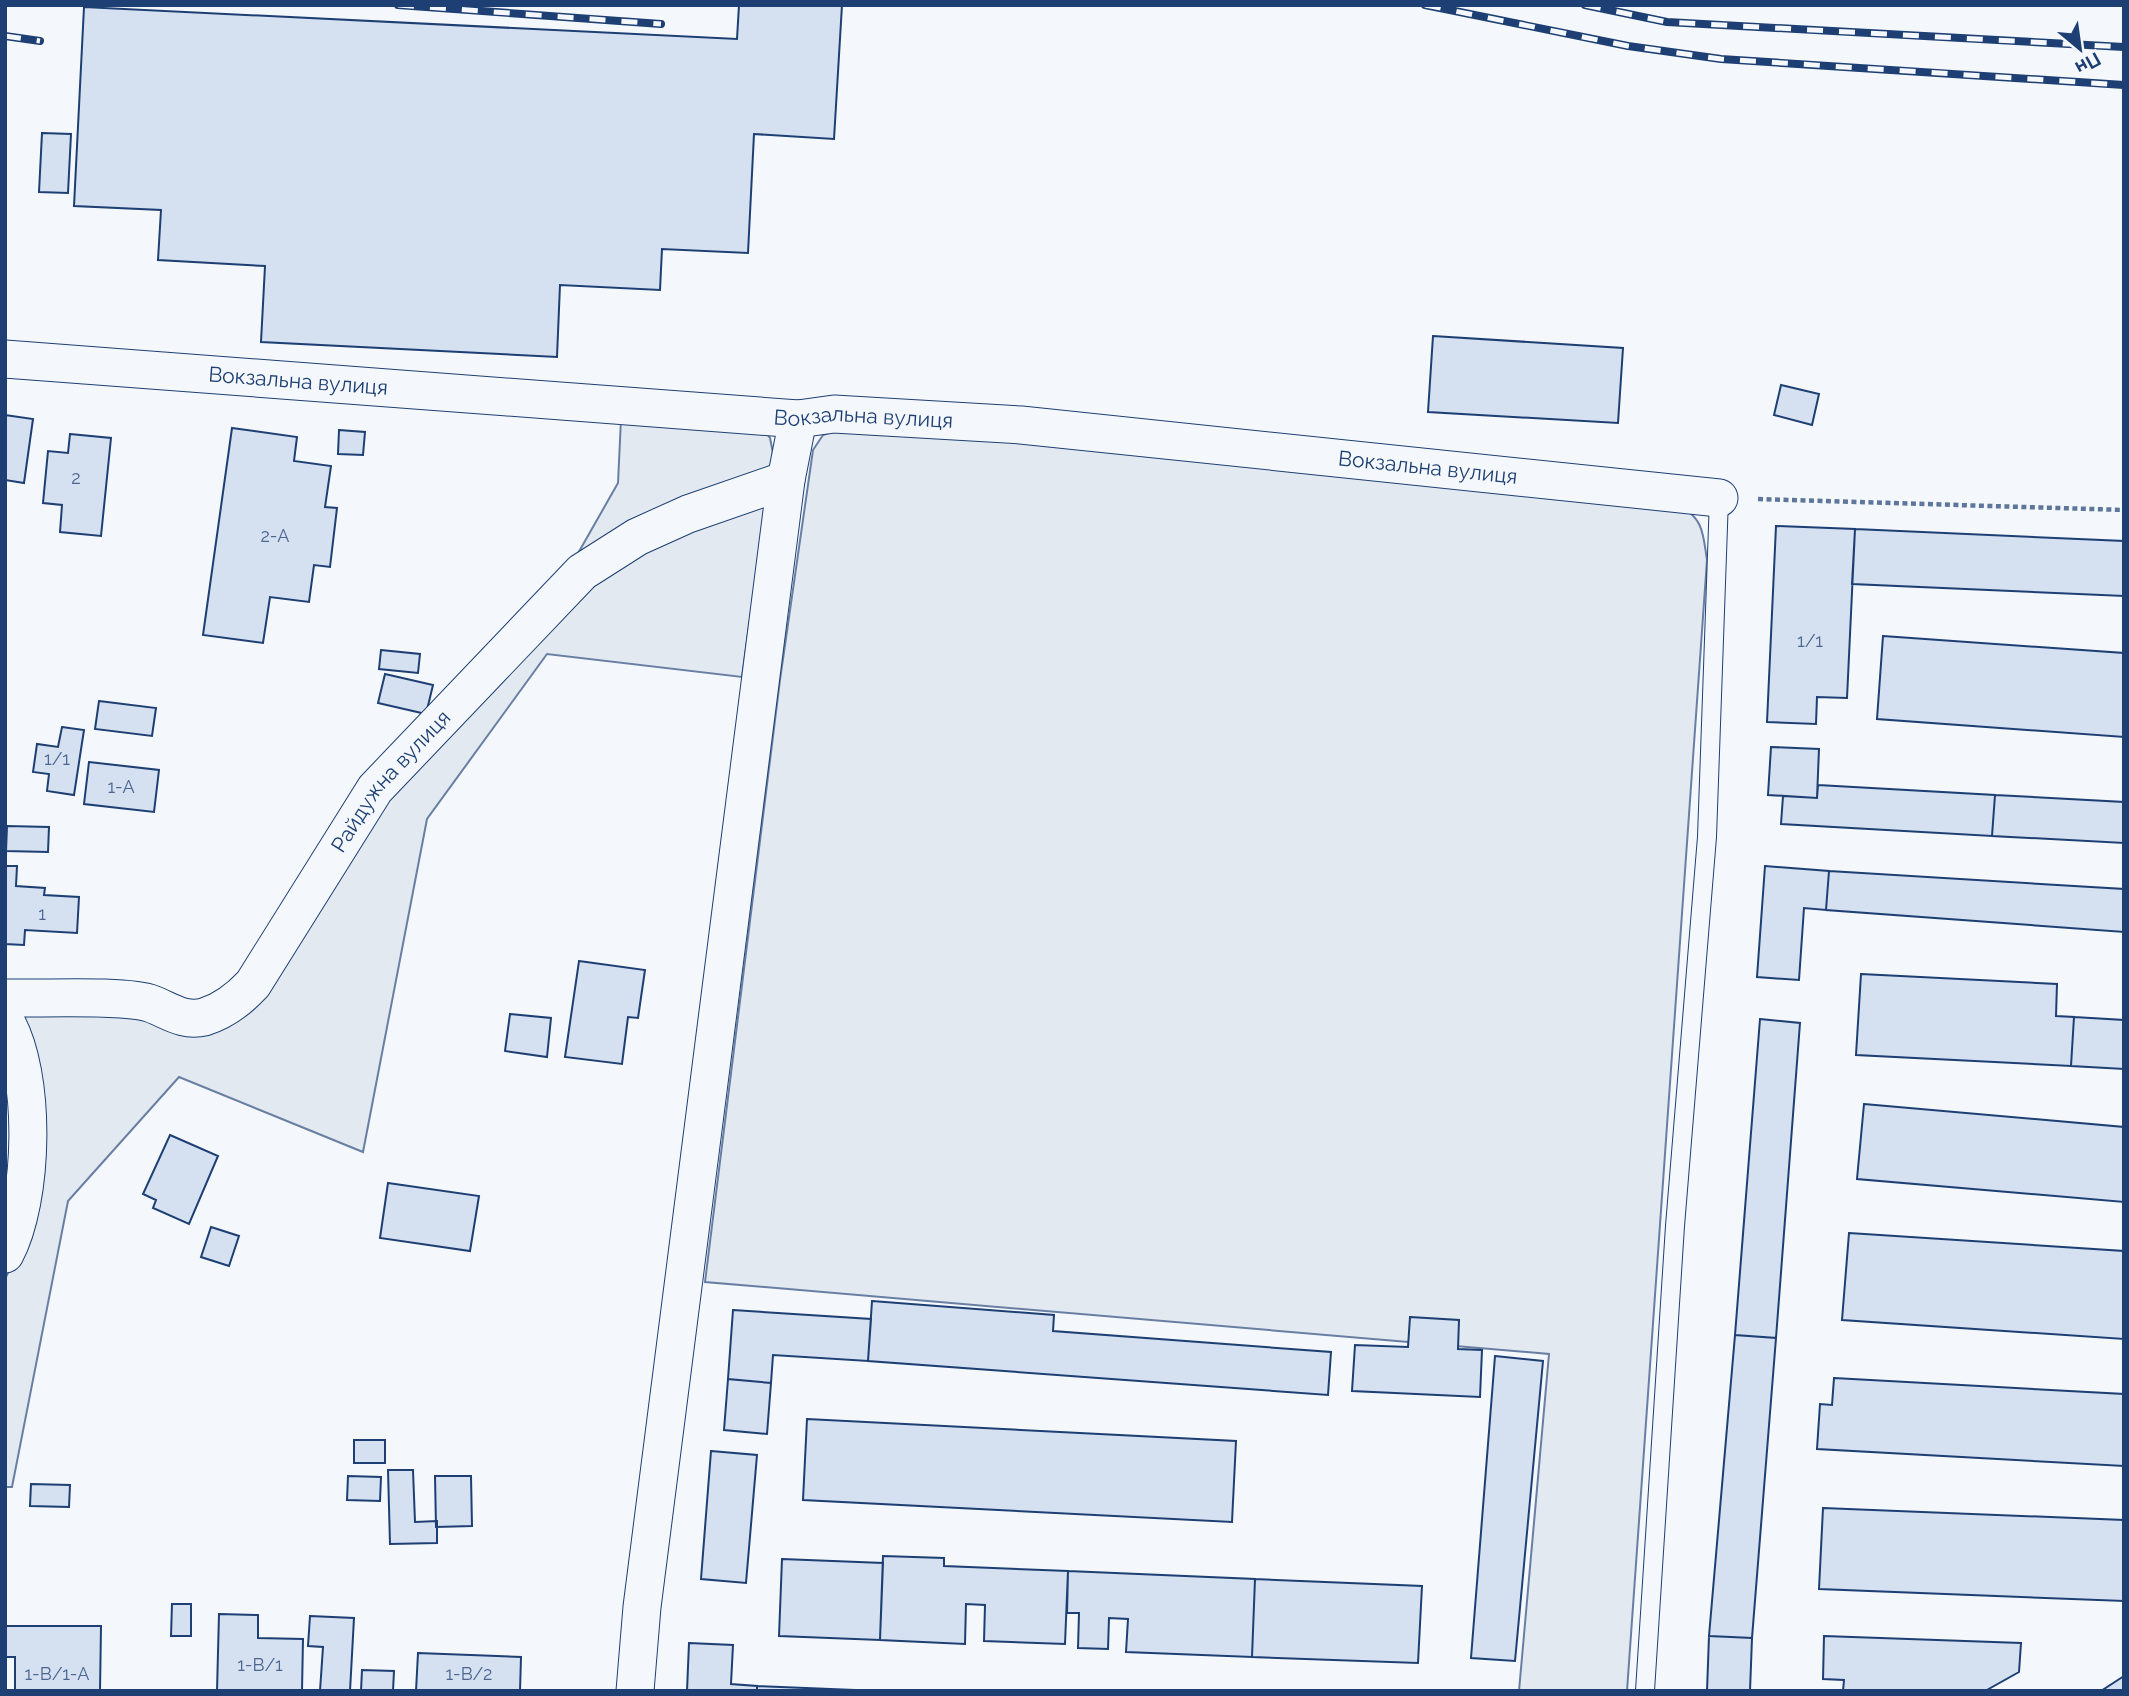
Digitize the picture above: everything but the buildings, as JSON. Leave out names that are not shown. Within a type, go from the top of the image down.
[{"type":"street","name":"Вокзальна вулиця","points":[[5,359],[798,419],[834,414],[1021,425],[1718,498]]},
{"type":"street","points":[[635,1691],[642,1607],[786,481],[798,419]]},
{"type":"street","name":"Райдужна вулиця","points":[[5,999],[151,1003],[168,1013],[189,1019],[204,1017],[238,1000],[253,984],[375,789],[582,572],[647,533],[701,509],[786,481]]},
{"type":"street","points":[[5,1020],[24,1082],[29,1144],[23,1200],[5,1254]]},
{"type":"lane","points":[[1645,1691],[1675,1226],[1707,837],[1718,498]]},
{"type":"path","points":[[1718,498],[2124,510]]},
{"type":"shaded area","points":[[621,419],[763,429],[770,438],[773,453],[742,677],[547,654],[427,819],[363,1152],[179,1077],[68,1201],[12,1487],[5,1487],[5,1279],[21,1246],[5,997],[184,1007],[227,992],[564,578],[618,483]]},
{"type":"shaded area","points":[[847,427],[1022,434],[1680,506],[1698,522],[1707,560],[1627,1691],[1519,1691],[1549,1354],[705,1282],[780,680],[813,450],[823,435]]},
{"type":"railway","points":[[398,5],[661,24]]},
{"type":"railway","points":[[1425,5],[1628,46],[1721,59],[2124,85]]},
{"type":"railway","points":[[1585,5],[1667,22],[2124,47]]},
{"type":"railway","points":[[5,36],[40,41]]}]
